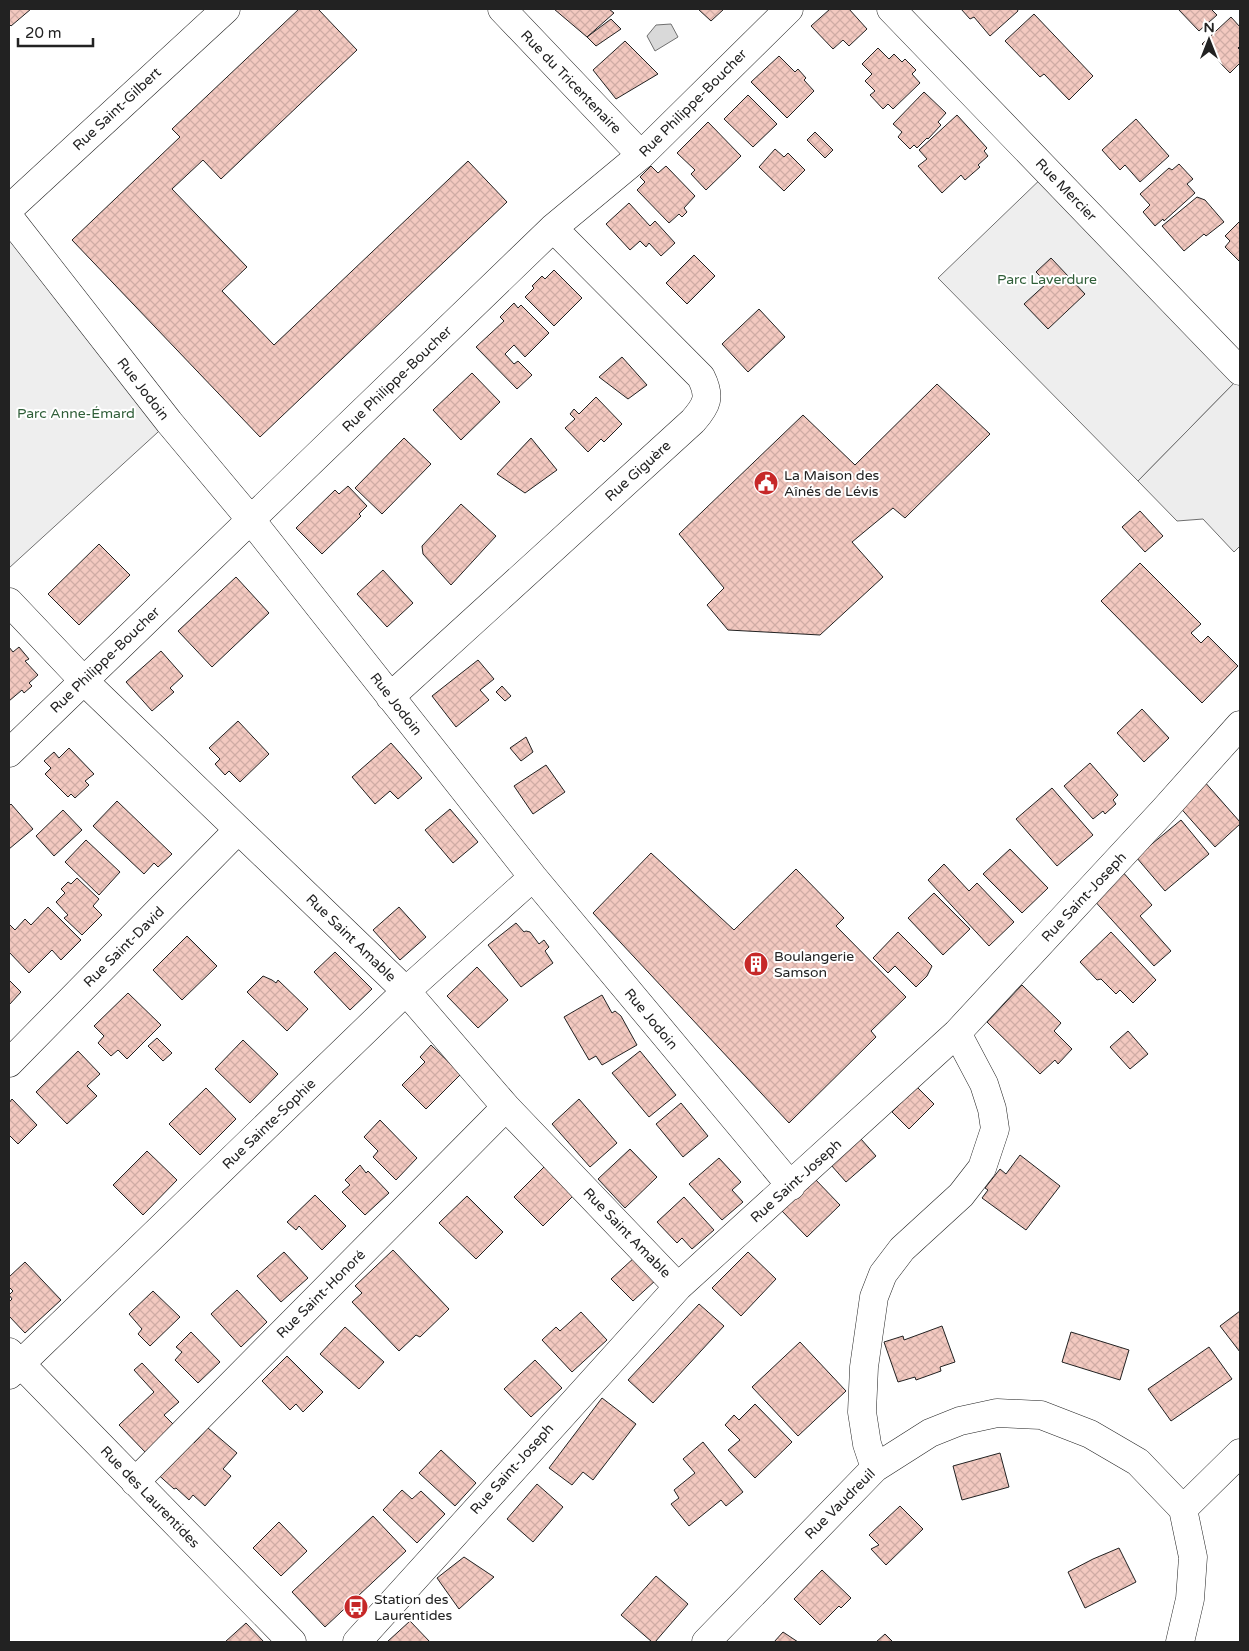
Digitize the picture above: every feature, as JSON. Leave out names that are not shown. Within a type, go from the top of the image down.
[{"type":"street","name":"Rue Saint-Gilbert","points":[[9,209],[226,9]]},
{"type":"street","name":"Rue du Tricentenaire","points":[[502,9],[641,155]]},
{"type":"street","name":"Rue Philippe-Boucher","points":[[9,753],[553,228],[641,155],[789,9]]},
{"type":"street","name":"Rue Mercier","points":[[891,9],[1240,370]]},
{"type":"street","name":"Rue Jodoin","points":[[9,217],[169,422],[251,520],[533,877],[791,1186]]},
{"type":"street","name":"Rue Giguère","points":[[390,697],[693,421],[706,406],[707,389],[701,377],[553,228]]},
{"type":"street","name":"Rue Saint Amable","points":[[9,602],[83,680],[406,991],[506,1106],[678,1287]]},
{"type":"street","name":"Rue Saint-Joseph","points":[[357,1642],[678,1287],[957,1034],[1240,725]]},
{"type":"street","name":"Rue Saint-David","points":[[9,1063],[238,830]]},
{"type":"street","name":"Rue Sainte-Sophie","points":[[13,1364],[406,991],[533,877]]},
{"type":"street","points":[[875,1468],[867,1444],[862,1412],[864,1367],[874,1297],[883,1274],[902,1249],[961,1195],[982,1168],[995,1130],[992,1109],[984,1084],[957,1034]]},
{"type":"street","name":"Rue Saint-Honoré","points":[[135,1482],[506,1106]]},
{"type":"street","name":"Rue des Laurentides","points":[[13,1364],[135,1482],[292,1642]]},
{"type":"street","name":"Rue Vaudreuil","points":[[706,1642],[875,1468],[930,1433],[960,1421],[997,1413],[1041,1414],[1090,1434],[1138,1462],[1182,1509]]},
{"type":"street","points":[[1180,1642],[1190,1599],[1193,1557],[1182,1509],[1240,1453]]},
{"type":"green space","name":"Parc Laverdure","points":[[1048,172],[1240,377],[1138,481],[938,278]]},
{"type":"green space","name":"Parc Anne-Émard","points":[[9,217],[169,422],[9,568]]},
{"type":"shaded area","points":[[671,24],[678,37],[655,51],[647,36],[656,25]]},
{"type":"shaded area","points":[[1240,377],[1240,546],[1234,552],[1203,519],[1177,521],[1138,481]]},
{"type":"building","points":[[9,9],[31,9],[11,26],[9,24]]},
{"type":"building","points":[[299,9],[318,9],[357,50],[221,179],[203,160],[172,189],[247,267],[222,291],[274,345],[468,161],[507,202],[260,437],[72,240],[180,137],[172,129]]},
{"type":"building","points":[[554,9],[609,9],[614,13],[587,37]]},
{"type":"building","points":[[698,9],[724,9],[711,21]]},
{"type":"building","points":[[830,9],[849,9],[867,29],[849,46],[843,40],[833,49],[811,26]]},
{"type":"building","points":[[961,9],[1017,9],[1018,11],[990,36],[974,17],[970,19]]},
{"type":"building","points":[[1178,9],[1211,9],[1217,15],[1199,31]]},
{"type":"building","points":[[1034,14],[1093,76],[1069,100],[1044,74],[1040,77],[1005,41]]},
{"type":"building","points":[[1231,17],[1240,27],[1240,46],[1238,48],[1240,50],[1240,63],[1230,73],[1202,44]]},
{"type":"building","points":[[611,19],[621,29],[596,46],[587,37]]},
{"type":"building","points":[[625,41],[658,74],[616,99],[593,70]]},
{"type":"building","points":[[878,48],[889,59],[894,54],[902,62],[905,59],[916,70],[912,74],[920,83],[893,109],[888,104],[883,109],[870,95],[875,91],[865,81],[872,74],[862,64]]},
{"type":"building","points":[[779,56],[795,72],[798,69],[806,78],[804,80],[814,91],[787,118],[751,82]]},
{"type":"building","points":[[924,92],[946,113],[938,122],[941,125],[928,139],[917,148],[914,145],[910,149],[898,137],[902,132],[893,124]]},
{"type":"building","points":[[748,95],[777,124],[753,147],[724,119]]},
{"type":"building","points":[[957,115],[987,148],[984,151],[988,156],[978,165],[980,167],[965,180],[961,175],[942,193],[918,166],[927,159],[919,150]]},
{"type":"building","points":[[1136,119],[1169,156],[1140,182],[1125,165],[1120,170],[1102,150]]},
{"type":"building","points":[[708,122],[741,156],[706,190],[691,174],[695,170],[677,153]]},
{"type":"building","points":[[815,132],[833,150],[825,158],[807,140]]},
{"type":"building","points":[[775,149],[784,157],[788,153],[805,170],[784,191],[759,167]]},
{"type":"building","points":[[1179,164],[1193,179],[1187,184],[1195,193],[1164,221],[1163,219],[1155,226],[1143,212],[1150,205],[1140,194],[1169,168],[1172,170]]},
{"type":"building","points":[[651,166],[658,173],[666,166],[695,196],[684,208],[687,212],[682,217],[679,214],[669,223],[637,190],[645,182],[640,177]]},
{"type":"building","points":[[1197,197],[1205,200],[1224,222],[1206,236],[1204,234],[1184,251],[1162,226]]},
{"type":"building","points":[[629,203],[650,226],[655,221],[675,243],[661,256],[649,243],[646,247],[640,241],[630,250],[606,224]]},
{"type":"building","points":[[1240,221],[1240,262],[1225,247],[1230,241],[1225,236]]},
{"type":"building","points":[[694,255],[715,276],[687,304],[666,283]]},
{"type":"building","points":[[1051,258],[1085,294],[1048,329],[1024,304],[1047,283],[1036,272]]},
{"type":"building","points":[[554,270],[582,298],[554,326],[525,297],[542,276],[545,279]]},
{"type":"building","points":[[514,303],[518,308],[521,305],[549,333],[525,357],[514,345],[505,354],[514,364],[518,361],[532,375],[517,389],[476,347],[504,321],[500,317]]},
{"type":"building","points":[[759,309],[785,337],[748,372],[722,344]]},
{"type":"building","points":[[622,357],[647,385],[628,399],[599,377]]},
{"type":"building","points":[[472,373],[500,402],[461,440],[433,410]]},
{"type":"building","points":[[937,384],[990,434],[905,518],[893,508],[852,542],[883,577],[820,635],[728,630],[707,605],[724,588],[679,534],[803,415],[855,465]]},
{"type":"building","points":[[596,397],[622,424],[604,442],[601,439],[588,452],[565,428],[575,419],[570,414],[574,409],[579,414]]},
{"type":"building","points":[[404,438],[431,464],[382,514],[355,488]]},
{"type":"building","points":[[531,438],[557,470],[525,493],[497,474]]},
{"type":"building","points":[[348,486],[367,506],[359,514],[361,516],[322,554],[296,528],[335,490],[339,494]]},
{"type":"building","points":[[461,504],[496,536],[451,585],[423,554],[422,546]]},
{"type":"building","points":[[1140,511],[1163,536],[1145,552],[1122,527]]},
{"type":"building","points":[[99,544],[130,575],[79,625],[48,594]]},
{"type":"building","points":[[1140,563],[1201,624],[1191,633],[1201,643],[1208,636],[1238,666],[1202,703],[1101,601]]},
{"type":"building","points":[[383,570],[413,603],[387,627],[357,594]]},
{"type":"building","points":[[236,577],[269,613],[212,667],[178,631]]},
{"type":"building","points":[[9,647],[13,652],[19,647],[29,659],[25,661],[38,675],[29,683],[32,686],[24,693],[22,690],[9,701]]},
{"type":"building","points":[[161,651],[183,676],[170,688],[174,692],[152,711],[126,682]]},
{"type":"building","points":[[478,660],[494,679],[480,690],[489,700],[456,727],[432,696]]},
{"type":"building","points":[[502,686],[511,696],[505,701],[496,692]]},
{"type":"building","points":[[1142,709],[1169,738],[1144,762],[1117,733]]},
{"type":"building","points":[[238,721],[269,754],[240,782],[229,771],[225,775],[215,764],[220,759],[209,748]]},
{"type":"building","points":[[526,737],[533,752],[521,761],[510,748]]},
{"type":"building","points":[[391,743],[422,778],[398,799],[390,791],[375,804],[352,777]]},
{"type":"building","points":[[69,748],[94,774],[85,781],[89,785],[75,798],[71,794],[68,797],[45,774],[51,768],[44,761],[54,752],[59,758]]},
{"type":"building","points":[[1090,763],[1118,795],[1113,800],[1116,804],[1105,814],[1103,811],[1093,819],[1064,786]]},
{"type":"building","points":[[546,765],[565,792],[533,814],[514,786]]},
{"type":"building","points":[[1203,780],[1240,822],[1215,847],[1177,804]]},
{"type":"building","points":[[1052,788],[1093,835],[1057,866],[1016,819]]},
{"type":"building","points":[[117,801],[172,854],[158,867],[154,863],[144,874],[93,826]]},
{"type":"building","points":[[11,804],[33,829],[9,849],[9,806]]},
{"type":"building","points":[[450,809],[478,842],[453,863],[425,830]]},
{"type":"building","points":[[63,810],[82,830],[54,856],[36,836]]},
{"type":"building","points":[[1181,820],[1209,854],[1165,891],[1136,857]]},
{"type":"building","points":[[86,840],[120,872],[99,895],[65,862]]},
{"type":"building","points":[[1010,849],[1048,888],[1022,913],[983,874]]},
{"type":"building","name":"Boulangerie Samson","points":[[651,853],[734,930],[796,869],[844,918],[836,926],[906,997],[871,1031],[876,1037],[789,1123],[593,913]]},
{"type":"building","points":[[944,864],[969,891],[977,883],[1014,922],[989,946],[928,880]]},
{"type":"building","points":[[1121,870],[1152,905],[1140,916],[1171,951],[1154,966],[1091,897]]},
{"type":"building","points":[[77,878],[99,899],[93,906],[102,915],[82,935],[64,918],[68,915],[56,902],[65,893],[61,889],[68,882],[71,884]]},
{"type":"building","points":[[934,893],[970,929],[943,955],[908,918]]},
{"type":"building","points":[[48,907],[81,940],[61,960],[52,950],[29,973],[9,952],[9,924],[15,930],[25,919],[31,925]]},
{"type":"building","points":[[399,907],[426,937],[400,960],[373,930]]},
{"type":"building","points":[[516,923],[524,932],[530,932],[539,944],[544,940],[549,947],[545,951],[553,963],[521,987],[488,945]]},
{"type":"building","points":[[898,932],[932,966],[927,976],[916,987],[895,966],[888,973],[873,958]]},
{"type":"building","points":[[1111,932],[1156,980],[1133,1003],[1120,990],[1116,994],[1101,979],[1097,980],[1080,962]]},
{"type":"building","points":[[187,936],[217,966],[182,1000],[153,970]]},
{"type":"building","points":[[335,952],[372,989],[350,1010],[314,972]]},
{"type":"building","points":[[477,967],[508,1000],[478,1028],[447,996]]},
{"type":"building","points":[[263,976],[276,983],[278,980],[308,1009],[287,1031],[247,992]]},
{"type":"building","points":[[9,980],[21,992],[9,1005]]},
{"type":"building","points":[[1022,985],[1061,1023],[1054,1031],[1072,1049],[1058,1064],[1055,1060],[1040,1074],[987,1022]]},
{"type":"building","points":[[128,993],[161,1025],[127,1059],[118,1050],[111,1056],[98,1043],[104,1036],[94,1026]]},
{"type":"building","points":[[602,995],[612,1013],[615,1011],[621,1016],[637,1045],[602,1065],[596,1056],[589,1060],[564,1017]]},
{"type":"building","points":[[1128,1031],[1148,1054],[1130,1069],[1110,1047]]},
{"type":"building","points":[[157,1038],[172,1053],[163,1061],[148,1046]]},
{"type":"building","points":[[243,1040],[278,1074],[250,1103],[215,1069]]},
{"type":"building","points":[[431,1045],[461,1074],[426,1109],[402,1085],[425,1062],[420,1057]]},
{"type":"building","points":[[78,1051],[100,1074],[87,1086],[97,1096],[67,1124],[36,1092]]},
{"type":"building","points":[[640,1051],[676,1095],[649,1117],[612,1073]]},
{"type":"building","points":[[917,1087],[934,1104],[909,1129],[892,1112]]},
{"type":"building","points":[[206,1088],[236,1119],[200,1155],[169,1124]]},
{"type":"building","points":[[12,1099],[37,1125],[18,1144],[9,1135],[9,1103]]},
{"type":"building","points":[[579,1099],[617,1143],[590,1167],[552,1124]]},
{"type":"building","points":[[681,1103],[708,1136],[683,1157],[656,1124]]},
{"type":"building","points":[[380,1120],[417,1158],[396,1180],[373,1157],[378,1151],[364,1137]]},
{"type":"building","points":[[861,1139],[876,1156],[846,1182],[831,1165]]},
{"type":"building","points":[[630,1149],[657,1177],[625,1208],[598,1179]]},
{"type":"building","points":[[147,1151],[177,1180],[143,1215],[113,1185]]},
{"type":"building","points":[[1020,1155],[1060,1186],[1026,1230],[982,1198],[988,1190],[985,1188],[1000,1169],[1006,1174]]},
{"type":"building","points":[[719,1158],[741,1182],[732,1190],[743,1202],[722,1220],[689,1184]]},
{"type":"building","points":[[360,1165],[366,1173],[368,1171],[389,1193],[365,1215],[342,1192],[350,1185],[345,1180]]},
{"type":"building","points":[[545,1166],[574,1195],[543,1226],[514,1197]]},
{"type":"building","points":[[814,1178],[840,1205],[807,1237],[781,1210]]},
{"type":"building","points":[[315,1195],[346,1226],[322,1250],[299,1226],[296,1230],[287,1222]]},
{"type":"building","points":[[467,1196],[503,1232],[476,1259],[439,1223]]},
{"type":"building","points":[[684,1197],[714,1230],[692,1249],[682,1238],[677,1243],[657,1222]]},
{"type":"building","points":[[393,1250],[449,1309],[420,1337],[416,1335],[399,1351],[352,1302],[362,1293],[355,1286]]},
{"type":"building","points":[[284,1252],[308,1278],[281,1302],[257,1276]]},
{"type":"building","points":[[748,1252],[776,1279],[741,1316],[712,1288]]},
{"type":"building","points":[[635,1257],[656,1280],[633,1301],[611,1279]]},
{"type":"building","points":[[25,1262],[61,1300],[25,1333],[9,1316],[9,1302],[12,1299],[9,1295],[13,1291],[9,1287],[9,1277]]},
{"type":"building","points":[[237,1290],[267,1322],[241,1347],[211,1314]]},
{"type":"building","points":[[153,1291],[180,1317],[150,1346],[138,1334],[142,1329],[129,1314]]},
{"type":"building","points":[[699,1304],[724,1326],[653,1403],[628,1380]]},
{"type":"building","points":[[1240,1311],[1240,1352],[1220,1326]]},
{"type":"building","points":[[581,1312],[607,1340],[572,1372],[542,1340],[556,1327],[560,1331]]},
{"type":"building","points":[[942,1326],[955,1362],[940,1367],[941,1371],[916,1380],[915,1377],[898,1382],[884,1342],[903,1336],[904,1340]]},
{"type":"building","points":[[345,1327],[384,1362],[359,1389],[320,1354]]},
{"type":"building","points":[[191,1332],[220,1362],[198,1383],[175,1360],[182,1352],[176,1347]]},
{"type":"building","points":[[1071,1332],[1129,1350],[1120,1380],[1062,1362]]},
{"type":"building","points":[[800,1342],[846,1391],[798,1436],[752,1387]]},
{"type":"building","points":[[1209,1347],[1232,1379],[1171,1421],[1148,1389]]},
{"type":"building","points":[[287,1356],[323,1392],[303,1412],[296,1404],[290,1410],[262,1381]]},
{"type":"building","points":[[535,1360],[562,1388],[531,1417],[504,1389]]},
{"type":"building","points":[[142,1363],[179,1402],[164,1415],[176,1427],[147,1454],[119,1425],[154,1392],[134,1370]]},
{"type":"building","points":[[602,1398],[636,1424],[593,1480],[583,1472],[572,1485],[549,1468]]},
{"type":"building","points":[[755,1404],[792,1442],[755,1478],[728,1450],[740,1440],[725,1425],[734,1415],[739,1420]]},
{"type":"building","points":[[208,1428],[237,1453],[223,1469],[231,1476],[205,1506],[193,1495],[189,1500],[153,1470],[185,1435],[194,1443]]},
{"type":"building","points":[[703,1442],[743,1492],[726,1506],[721,1500],[689,1526],[671,1504],[679,1498],[674,1490],[695,1473],[683,1459]]},
{"type":"building","points":[[441,1450],[476,1483],[455,1506],[419,1473]]},
{"type":"building","points":[[1000,1453],[1009,1487],[962,1500],[953,1466]]},
{"type":"building","points":[[537,1484],[563,1507],[533,1542],[507,1519]]},
{"type":"building","points":[[402,1490],[412,1499],[421,1491],[445,1514],[417,1543],[383,1510]]},
{"type":"building","points":[[900,1506],[923,1529],[886,1565],[871,1549],[879,1545],[869,1535]]},
{"type":"building","points":[[373,1516],[406,1551],[325,1627],[292,1592]]},
{"type":"building","points":[[279,1522],[307,1551],[281,1576],[253,1548]]},
{"type":"building","points":[[1119,1548],[1136,1582],[1085,1608],[1068,1572]]},
{"type":"building","points":[[464,1557],[494,1577],[459,1609],[437,1578]]},
{"type":"building","points":[[822,1570],[851,1598],[841,1608],[839,1606],[820,1625],[794,1599]]},
{"type":"building","points":[[656,1576],[688,1604],[655,1642],[652,1642],[621,1615]]},
{"type":"building","points":[[410,1621],[430,1642],[387,1642]]},
{"type":"building","points":[[246,1623],[264,1642],[225,1642]]},
{"type":"building","points":[[783,1632],[798,1642],[774,1642]]},
{"type":"building","points":[[885,1634],[893,1642],[876,1642]]},
{"type":"place","name":"La Maison des Aînés de Lévis","points":[[766,483]]},
{"type":"place","name":"Boulangerie Samson","points":[[756,964]]},
{"type":"place","name":"Station des Laurentides","points":[[356,1607]]}]
